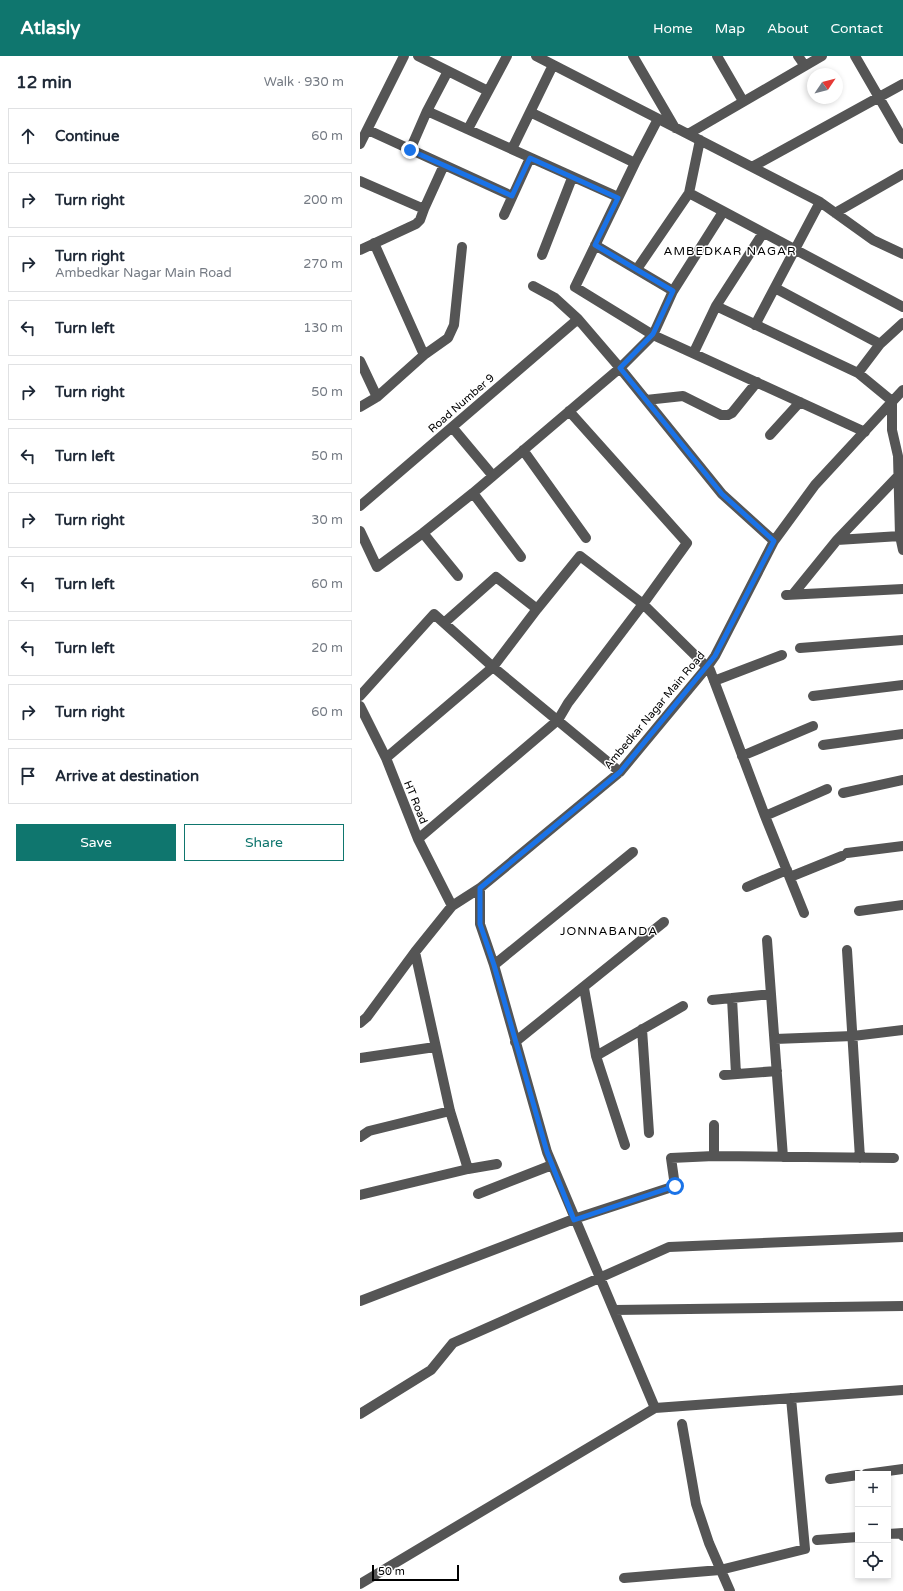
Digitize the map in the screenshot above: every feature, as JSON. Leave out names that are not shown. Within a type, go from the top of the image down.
[{"type":"street","points":[[360,144],[404,56]]},
{"type":"street","points":[[418,56],[488,91]]},
{"type":"street","points":[[468,129],[507,56]]},
{"type":"street","points":[[536,56],[820,202],[873,240],[903,254]]},
{"type":"street","points":[[633,56],[675,128]]},
{"type":"street","points":[[717,56],[743,101]]},
{"type":"street","points":[[798,56],[805,66]]},
{"type":"street","points":[[688,134],[822,56]]},
{"type":"street","points":[[855,56],[903,139]]},
{"type":"street","points":[[512,149],[553,65]]},
{"type":"street","points":[[410,150],[427,111],[448,71]]},
{"type":"street","points":[[752,167],[903,84]]},
{"type":"street","points":[[427,111],[618,198]]},
{"type":"street","points":[[530,112],[635,163]]},
{"type":"street","points":[[658,119],[575,287],[653,334],[865,432]]},
{"type":"street","points":[[368,130],[512,196]]},
{"type":"street","points":[[637,269],[688,193],[700,140]]},
{"type":"street","points":[[504,215],[530,158]]},
{"type":"street","points":[[360,250],[416,224],[420,220],[444,165]]},
{"type":"street","points":[[835,213],[903,174]]},
{"type":"street","points":[[542,255],[572,178]]},
{"type":"street","points":[[360,181],[424,209]]},
{"type":"street","points":[[688,193],[903,307]]},
{"type":"street","points":[[755,325],[820,202]]},
{"type":"street","points":[[360,531],[377,567],[473,493],[620,368],[653,334],[673,291],[723,212]]},
{"type":"street","points":[[694,352],[716,306],[763,233]]},
{"type":"street","points":[[374,243],[424,355]]},
{"type":"street","points":[[595,245],[673,291]]},
{"type":"street","points":[[360,407],[377,397],[424,355],[448,338],[454,325],[462,247]]},
{"type":"street","points":[[533,286],[555,298],[578,319],[620,368],[722,494],[774,541]]},
{"type":"street","points":[[775,288],[880,344]]},
{"type":"street","points":[[716,306],[858,373],[892,401],[892,430],[901,473],[900,536],[903,550]]},
{"type":"street","name":"Road Number 9","points":[[360,506],[578,319]]},
{"type":"street","points":[[858,373],[880,344],[903,323]]},
{"type":"street","points":[[360,361],[377,397]]},
{"type":"street","points":[[646,400],[682,396],[721,415],[728,415],[732,414],[757,382]]},
{"type":"street","name":"Ambedkar Nagar Main Road","points":[[360,1023],[452,906],[480,888],[620,772],[715,656],[774,541],[815,485],[903,390]]},
{"type":"street","points":[[770,435],[800,402]]},
{"type":"street","points":[[418,839],[558,720],[568,703],[687,543],[569,411]]},
{"type":"street","points":[[452,427],[493,476]]},
{"type":"street","points":[[523,450],[586,538]]},
{"type":"street","points":[[901,473],[837,540],[790,594],[903,588]]},
{"type":"street","points":[[473,493],[521,557]]},
{"type":"street","points":[[423,533],[458,576]]},
{"type":"street","points":[[837,540],[900,536]]},
{"type":"street","points":[[386,758],[493,667],[580,556],[643,604],[708,666],[765,816],[804,913]]},
{"type":"street","points":[[444,623],[496,577],[537,609]]},
{"type":"street","points":[[360,696],[434,614],[493,667],[620,772]]},
{"type":"street","points":[[800,648],[903,640]]},
{"type":"street","points":[[714,681],[782,655]]},
{"type":"street","points":[[813,696],[903,685]]},
{"type":"street","name":"HT Road","points":[[360,706],[386,758],[418,839],[452,906]]},
{"type":"street","points":[[742,756],[813,726]]},
{"type":"street","points":[[823,745],[903,734]]},
{"type":"street","points":[[843,793],[903,780]]},
{"type":"street","points":[[765,816],[827,789]]},
{"type":"street","points":[[747,887],[844,854],[903,846]]},
{"type":"street","points":[[494,965],[633,852]]},
{"type":"street","points":[[480,888],[480,924],[494,965],[547,1152],[574,1220],[655,1408]]},
{"type":"street","points":[[859,911],[903,905]]},
{"type":"street","points":[[515,1042],[584,988],[664,922]]},
{"type":"street","points":[[767,940],[783,1157]]},
{"type":"street","points":[[847,950],[860,1158]]},
{"type":"street","points":[[415,952],[450,1111],[468,1169]]},
{"type":"street","points":[[584,988],[596,1056],[625,1145]]},
{"type":"street","points":[[712,1000],[771,994]]},
{"type":"street","points":[[732,998],[736,1074]]},
{"type":"street","points":[[596,1056],[683,1006]]},
{"type":"street","points":[[642,1029],[649,1133]]},
{"type":"street","points":[[775,1039],[853,1036],[903,1030]]},
{"type":"street","points":[[360,1058],[435,1046]]},
{"type":"street","points":[[724,1075],[777,1071]]},
{"type":"street","points":[[360,1137],[369,1131],[450,1111]]},
{"type":"street","points":[[714,1125],[714,1156]]},
{"type":"street","points":[[360,1302],[574,1220],[675,1186],[671,1158],[714,1156],[894,1158]]},
{"type":"street","points":[[360,1195],[468,1169],[498,1164]]},
{"type":"street","points":[[478,1194],[552,1165]]},
{"type":"street","points":[[360,1414],[431,1370],[453,1344],[599,1277],[669,1247],[903,1237]]},
{"type":"street","points":[[614,1310],[903,1306]]},
{"type":"street","points":[[360,1584],[655,1408],[903,1390]]},
{"type":"street","points":[[624,1578],[720,1570],[805,1549],[791,1398]]},
{"type":"street","points":[[682,1424],[696,1504],[709,1543],[730,1591]]},
{"type":"street","points":[[888,1471],[903,1469]]},
{"type":"street","points":[[830,1479],[855,1475]]},
{"type":"street","points":[[891,1534],[903,1534]]},
{"type":"street","points":[[817,1540],[855,1537]]},
{"type":"district","name":"AMBEDKAR NAGAR","points":[[730,251]]},
{"type":"district","name":"JONNABANDA","points":[[609,931]]},
{"type":"route","points":[[410,150],[512,196],[530,158],[618,198],[595,245],[673,291],[653,334],[620,368],[722,494],[774,541],[715,656],[620,772],[480,888],[480,924],[494,965],[547,1152],[574,1220],[675,1186]]}]
